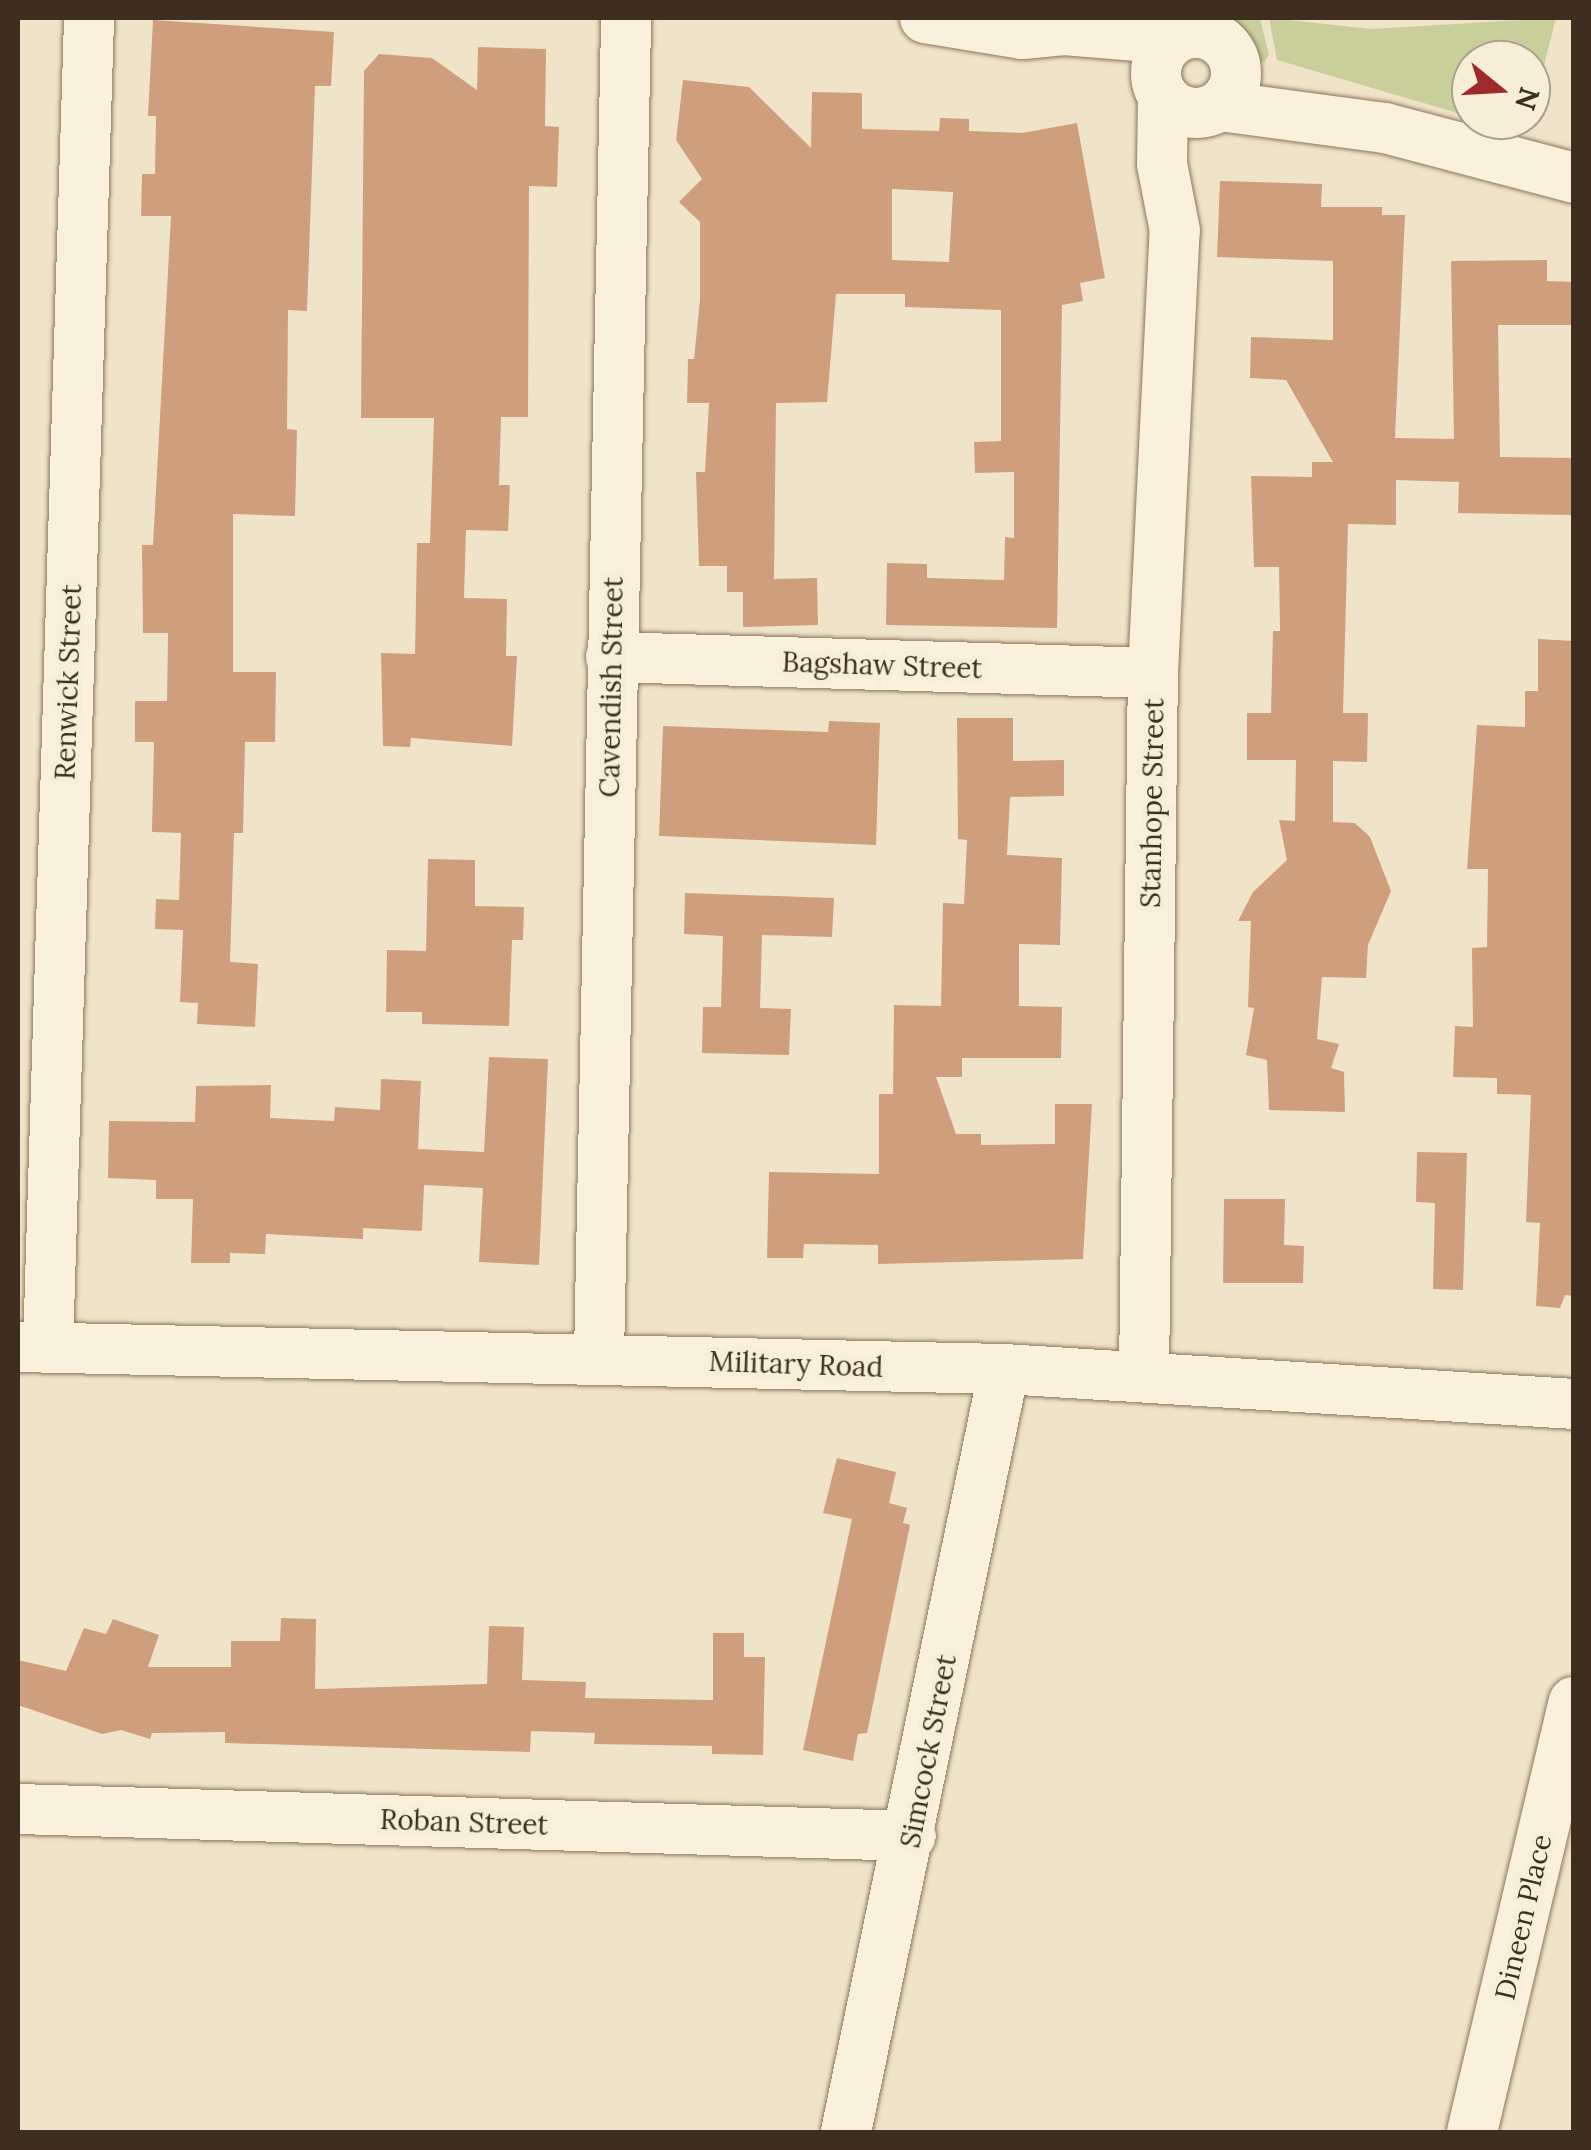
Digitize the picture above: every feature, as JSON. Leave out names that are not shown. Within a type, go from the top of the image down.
[{"type":"street","name":"Renwick Street","points":[[33,1347],[89,18]]},
{"type":"street","name":"Cavendish Street","points":[[599,1357],[626,18]]},
{"type":"street","points":[[926,18],[1023,34],[1187,100],[1385,128],[1574,178]]},
{"type":"street","points":[[1023,34],[1064,30],[1174,39],[1200,32],[1233,57],[1385,128]]},
{"type":"street","points":[[1174,39],[1157,59],[1187,100]]},
{"type":"street","points":[[1187,100],[1235,84],[1233,57]]},
{"type":"street","name":"Stanhope Street","points":[[1144,1375],[1153,673],[1174,231],[1187,100]]},
{"type":"street","name":"Bagshaw Street","points":[[611,657],[1153,673]]},
{"type":"street","name":"Military Road","points":[[33,1347],[599,1357],[1144,1375],[1574,1404]]},
{"type":"street","name":"Simcock Street","points":[[846,2132],[911,1836],[1004,1370]]},
{"type":"street","name":"Dineen Place","points":[[1472,2132],[1574,1702]]},
{"type":"street","name":"Roban Street","points":[[18,1808],[911,1836]]},
{"type":"green space","points":[[1123,18],[1260,18],[1269,55],[1264,62],[1249,57],[1217,22]]},
{"type":"green space","points":[[1269,18],[1371,29],[1556,18],[1550,40],[1451,40],[1451,111],[1277,60]]},
{"type":"building","points":[[153,20],[334,32],[331,86],[315,86],[307,311],[288,310],[287,429],[297,430],[295,516],[233,514],[233,672],[276,672],[275,742],[245,742],[243,833],[234,833],[230,962],[258,964],[255,1027],[197,1024],[198,1003],[180,1002],[183,930],[155,929],[156,899],[179,900],[181,833],[152,832],[154,742],[135,742],[135,701],[167,701],[168,633],[143,633],[142,545],[153,545],[171,216],[141,216],[142,174],[155,174],[156,116],[148,116]]},
{"type":"building","points":[[478,47],[546,49],[545,126],[559,127],[557,187],[529,186],[528,417],[501,417],[499,485],[510,485],[508,531],[466,530],[464,598],[507,599],[506,656],[517,656],[512,746],[411,738],[410,747],[383,746],[381,653],[415,654],[417,543],[430,543],[434,418],[361,418],[364,71],[379,54],[432,58],[477,90]]},
{"type":"building","points":[[683,80],[749,87],[811,148],[812,92],[862,93],[862,129],[939,131],[940,118],[969,119],[969,131],[1022,133],[1077,123],[1105,278],[1080,283],[1083,301],[1062,305],[1057,628],[886,625],[887,563],[927,564],[927,578],[1004,580],[1005,537],[1014,538],[1014,472],[975,473],[974,442],[1001,441],[1001,310],[905,307],[905,294],[836,294],[827,402],[776,403],[774,579],[817,578],[818,625],[743,627],[743,592],[727,592],[727,566],[699,566],[696,472],[705,472],[709,403],[687,403],[688,359],[694,359],[700,300],[700,222],[679,202],[702,179],[676,140]],"holes":[[[892,189],[953,192],[949,262],[892,260]]]},
{"type":"building","points":[[1220,181],[1322,184],[1321,207],[1382,207],[1382,215],[1405,215],[1395,438],[1454,439],[1451,261],[1547,260],[1547,281],[1574,282],[1574,325],[1498,325],[1500,457],[1574,458],[1574,515],[1458,513],[1459,482],[1396,480],[1396,525],[1348,524],[1343,713],[1368,713],[1367,762],[1333,761],[1333,822],[1355,823],[1370,837],[1391,891],[1368,945],[1366,978],[1322,977],[1317,1039],[1339,1044],[1331,1068],[1344,1072],[1345,1112],[1269,1110],[1267,1060],[1246,1055],[1254,1008],[1248,1007],[1251,921],[1238,921],[1253,892],[1287,860],[1279,820],[1295,821],[1296,760],[1247,760],[1247,713],[1271,713],[1273,631],[1280,631],[1279,567],[1254,567],[1251,476],[1312,477],[1312,462],[1333,462],[1286,380],[1250,378],[1251,337],[1333,340],[1333,261],[1217,257]]},
{"type":"building","points":[[1538,639],[1574,641],[1574,1296],[1565,1295],[1560,1308],[1536,1306],[1540,1223],[1526,1222],[1531,1095],[1497,1094],[1497,1078],[1453,1077],[1455,1026],[1473,1027],[1472,948],[1487,947],[1488,869],[1467,869],[1477,725],[1525,727],[1525,691],[1538,691]]},
{"type":"building","points":[[957,718],[1013,718],[1013,761],[1064,760],[1064,796],[1010,797],[1007,855],[1062,858],[1060,945],[1019,944],[1019,1006],[1062,1007],[1061,1058],[962,1058],[962,1077],[936,1077],[956,1134],[981,1134],[981,1145],[1055,1144],[1055,1104],[1092,1104],[1083,1259],[878,1264],[878,1245],[804,1244],[803,1258],[767,1258],[769,1172],[879,1174],[879,1094],[893,1094],[894,1005],[941,1006],[943,903],[964,904],[967,840],[958,839]]},
{"type":"building","points":[[829,721],[880,723],[876,845],[659,836],[663,726],[828,732]]},
{"type":"building","points":[[428,859],[475,860],[475,906],[524,907],[523,940],[512,940],[509,1026],[422,1024],[422,1012],[386,1012],[387,950],[426,951]]},
{"type":"building","points":[[685,893],[834,898],[832,937],[762,935],[760,1008],[791,1009],[789,1055],[702,1053],[703,1007],[721,1007],[723,936],[684,934]]},
{"type":"building","points":[[489,1057],[548,1059],[539,1265],[479,1262],[483,1188],[424,1185],[422,1231],[363,1228],[363,1239],[266,1234],[265,1254],[230,1253],[230,1263],[191,1263],[193,1199],[156,1199],[156,1180],[108,1178],[109,1121],[195,1122],[196,1086],[271,1085],[270,1118],[334,1121],[335,1107],[380,1110],[381,1079],[421,1081],[418,1149],[484,1152]]},
{"type":"building","points":[[1417,1152],[1467,1153],[1463,1290],[1433,1289],[1435,1203],[1416,1202]]},
{"type":"building","points":[[1224,1199],[1285,1199],[1284,1245],[1304,1246],[1303,1283],[1223,1283]]},
{"type":"building","points":[[837,1458],[896,1472],[889,1503],[907,1508],[903,1523],[910,1525],[867,1733],[858,1734],[853,1761],[803,1750],[852,1519],[823,1513]]},
{"type":"building","points":[[281,1618],[316,1619],[315,1689],[487,1684],[489,1626],[524,1627],[522,1680],[586,1682],[585,1698],[713,1700],[713,1633],[744,1633],[744,1657],[765,1657],[763,1755],[712,1754],[712,1746],[594,1744],[595,1733],[531,1731],[530,1752],[225,1743],[225,1732],[152,1733],[150,1739],[121,1730],[102,1734],[18,1705],[18,1660],[66,1671],[84,1628],[106,1634],[113,1619],[159,1635],[148,1667],[231,1667],[231,1641],[280,1641]]}]
